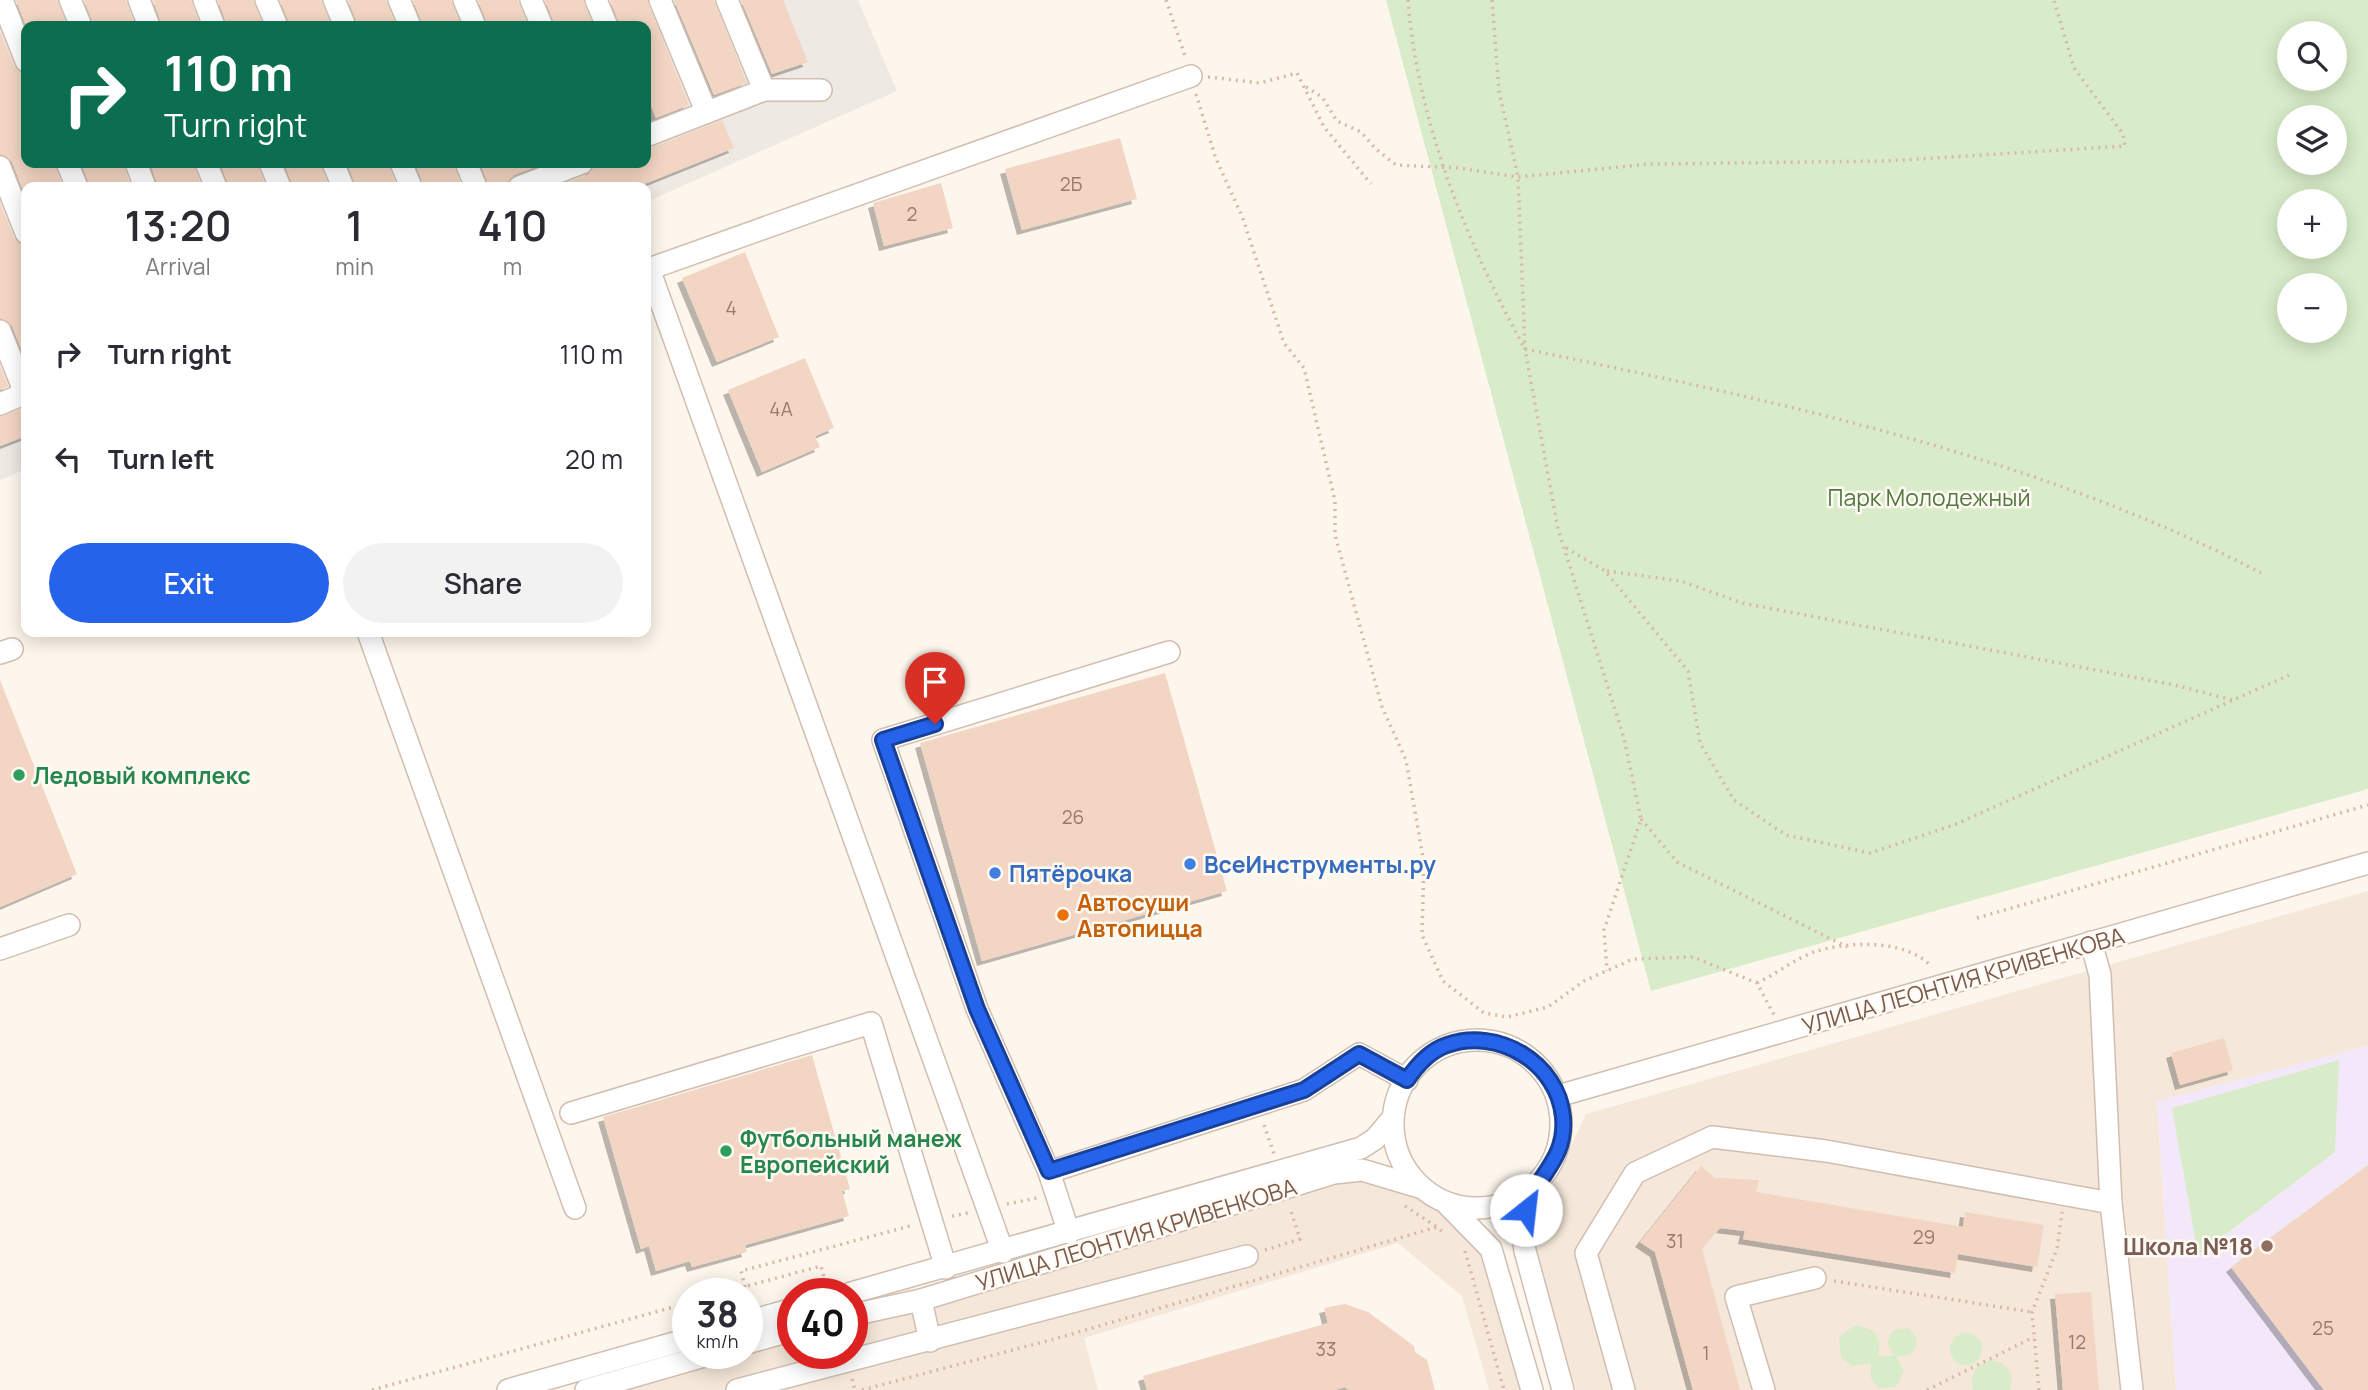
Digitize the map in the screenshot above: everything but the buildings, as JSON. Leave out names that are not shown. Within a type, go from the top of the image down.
[{"type":"street","points":[[2,0],[21,48]]},
{"type":"street","points":[[70,0],[79,21]]},
{"type":"street","points":[[139,0],[147,21]]},
{"type":"street","points":[[204,0],[212,21]]},
{"type":"street","points":[[266,0],[275,21]]},
{"type":"street","points":[[334,0],[343,21]]},
{"type":"street","points":[[399,0],[408,21]]},
{"type":"street","points":[[464,0],[473,21]]},
{"type":"street","points":[[531,0],[540,21]]},
{"type":"street","points":[[596,0],[605,21]]},
{"type":"street","points":[[660,0],[706,111]]},
{"type":"street","points":[[727,0],[764,90]]},
{"type":"street","points":[[651,268],[1191,76]]},
{"type":"street","points":[[651,130],[764,90],[821,90]]},
{"type":"street","points":[[0,167],[21,220]]},
{"type":"street","points":[[529,176],[562,168]]},
{"type":"street","points":[[651,277],[1003,1252]]},
{"type":"street","points":[[0,331],[21,381]]},
{"type":"street","points":[[0,404],[21,395]]},
{"type":"street","points":[[370,637],[575,1208]]},
{"type":"street","points":[[1069,1233],[1049,1171],[977,1009],[883,740],[1169,652]]},
{"type":"street","name":"УЛИЦА ЛЕОНТИЯ КРИВЕНКОВА","points":[[1558,1096],[2368,863]]},
{"type":"street","points":[[0,949],[69,925]]},
{"type":"street","points":[[2091,942],[2100,975],[2110,1203],[2132,1390]]},
{"type":"street","points":[[571,1114],[871,1023],[946,1268]]},
{"type":"street","points":[[1532,1390],[1490,1249],[1447,1204],[1419,1188],[1402,1166],[1392,1144],[1392,1119],[1399,1091],[1420,1061],[1446,1045],[1480,1040],[1517,1049],[1545,1072],[1558,1096],[1563,1118],[1561,1144],[1547,1176],[1530,1194],[1522,1226],[1525,1251],[1563,1390]]},
{"type":"street","points":[[1049,1171],[1304,1090],[1359,1054],[1407,1080]]},
{"type":"street","name":"УЛИЦА ЛЕОНТИЯ КРИВЕНКОВА","points":[[868,1288],[1361,1148],[1375,1139],[1392,1119]]},
{"type":"street","points":[[1623,1390],[1586,1253],[1635,1173],[1712,1137],[1826,1151],[2110,1203]]},
{"type":"street","name":"УЛИЦА ЛЕОНТИЯ КРИВЕНКОВА","points":[[868,1311],[922,1300],[1334,1173],[1362,1170],[1419,1188]]},
{"type":"street","points":[[1447,1204],[1485,1207],[1530,1194]]},
{"type":"street","points":[[737,1390],[1247,1256]]},
{"type":"street","points":[[1764,1390],[1736,1297],[1815,1278]]},
{"type":"street","points":[[922,1300],[930,1341]]},
{"type":"street","points":[[508,1390],[672,1344]]},
{"type":"street","points":[[586,1390],[672,1365]]},
{"type":"path","points":[[1167,0],[1216,159],[1242,216],[1284,343],[1304,368],[1335,501],[1335,535],[1382,707],[1406,760],[1424,863],[1422,935],[1443,981],[1484,1013],[1507,1017],[1548,1007],[1584,981],[1633,959],[1693,957],[1757,983],[1771,1007],[1780,1033]]},
{"type":"path","points":[[1408,0],[1412,44],[1443,167],[1499,300],[1525,349]]},
{"type":"path","points":[[1492,0],[1499,91],[1518,177],[1525,349],[1564,547],[1624,738],[1641,819],[1677,862],[1847,947]]},
{"type":"path","points":[[1306,87],[1322,97],[1337,121],[1361,132],[1396,165],[1443,167],[1518,177],[1649,164],[1887,161],[2125,146],[2123,134],[2074,68],[2053,0]]},
{"type":"path","points":[[1191,76],[1260,83],[1297,73],[1325,127],[1371,184]]},
{"type":"path","points":[[1525,349],[1731,392],[1963,454],[2186,534],[2260,573]]},
{"type":"path","points":[[1564,547],[1605,571],[1688,671],[1700,743],[1734,800],[1786,835],[1870,853],[1954,825],[2289,676]]},
{"type":"path","points":[[1605,571],[1681,580],[1742,603],[2162,682],[2237,701]]},
{"type":"path","points":[[1978,918],[2368,805]]},
{"type":"path","points":[[1607,971],[1604,930],[1641,819]]},
{"type":"path","points":[[1757,983],[1814,952],[1882,943],[1923,957],[1948,984]]},
{"type":"path","points":[[743,1278],[741,1271],[932,1221],[1056,1194]]},
{"type":"path","points":[[2039,1390],[2032,1312],[2057,1249],[2064,1195]]},
{"type":"path","points":[[1247,1256],[1300,1239],[1290,1208],[1302,1204]]},
{"type":"path","points":[[1403,1204],[1446,1234]]},
{"type":"path","points":[[862,1390],[1058,1338],[1437,1227]]},
{"type":"path","points":[[1464,1247],[1504,1390]]},
{"type":"path","points":[[778,1278],[821,1266],[824,1278]]},
{"type":"path","points":[[1815,1278],[2032,1312]]},
{"type":"path","points":[[372,1390],[672,1307]]},
{"type":"path","points":[[1927,1390],[2034,1337]]},
{"type":"shaded area","points":[[0,0],[858,0],[897,91],[651,200],[651,182],[21,182],[21,471],[0,480]]},
{"type":"shaded area","points":[[2368,891],[2368,1046],[2157,1102],[2176,1390],[1576,1390],[1531,1231],[1586,1114]]},
{"type":"shaded area","name":"Школа №18","points":[[2368,1046],[2368,1390],[2176,1390],[2157,1101]]},
{"type":"shaded area","points":[[1334,1173],[1419,1187],[1447,1204],[1474,1229],[1528,1390],[1489,1390],[1462,1296],[1398,1243],[1084,1338],[1098,1390],[586,1390],[672,1365],[672,1369],[763,1369],[763,1345],[777,1338],[777,1369],[868,1369],[868,1310]]},
{"type":"green space","name":"Парк Молодежный","points":[[1386,0],[2368,0],[2368,789],[1651,991]]},
{"type":"green space","points":[[2339,1060],[2335,1152],[2198,1255],[2172,1108]]},
{"type":"green space","points":[[1855,1325],[1874,1331],[1880,1344],[1878,1357],[1894,1355],[1887,1343],[1893,1330],[1907,1328],[1913,1332],[1916,1347],[1908,1354],[1896,1356],[1904,1371],[1896,1387],[1879,1388],[1871,1379],[1871,1363],[1852,1366],[1841,1358],[1839,1337]]},
{"type":"green space","points":[[1966,1333],[1978,1337],[1982,1349],[1978,1361],[1966,1365],[1954,1361],[1950,1349],[1954,1337]]},
{"type":"green space","points":[[1990,1360],[2001,1363],[2008,1370],[2010,1390],[1973,1390],[1971,1381],[1976,1368]]},
{"type":"place","name":"Ледовый комплекс","points":[[19,775]]},
{"type":"place","name":"ВсеИнструменты.ру","points":[[1190,864]]},
{"type":"place","name":"Пятёрочка","points":[[995,873]]},
{"type":"place","name":"Автосуши Автопицца","points":[[1063,915]]},
{"type":"place","name":"Футбольный манеж Европейский","points":[[726,1151]]},
{"type":"place","name":"Школа №18","points":[[2267,1246]]},
{"type":"route","points":[[935,724],[883,740],[977,1009],[1049,1171],[1304,1090],[1359,1054],[1407,1080],[1420,1061],[1446,1045],[1480,1040],[1517,1049],[1545,1072],[1558,1096],[1563,1118],[1561,1144],[1547,1176],[1530,1194],[1526,1210]]}]
